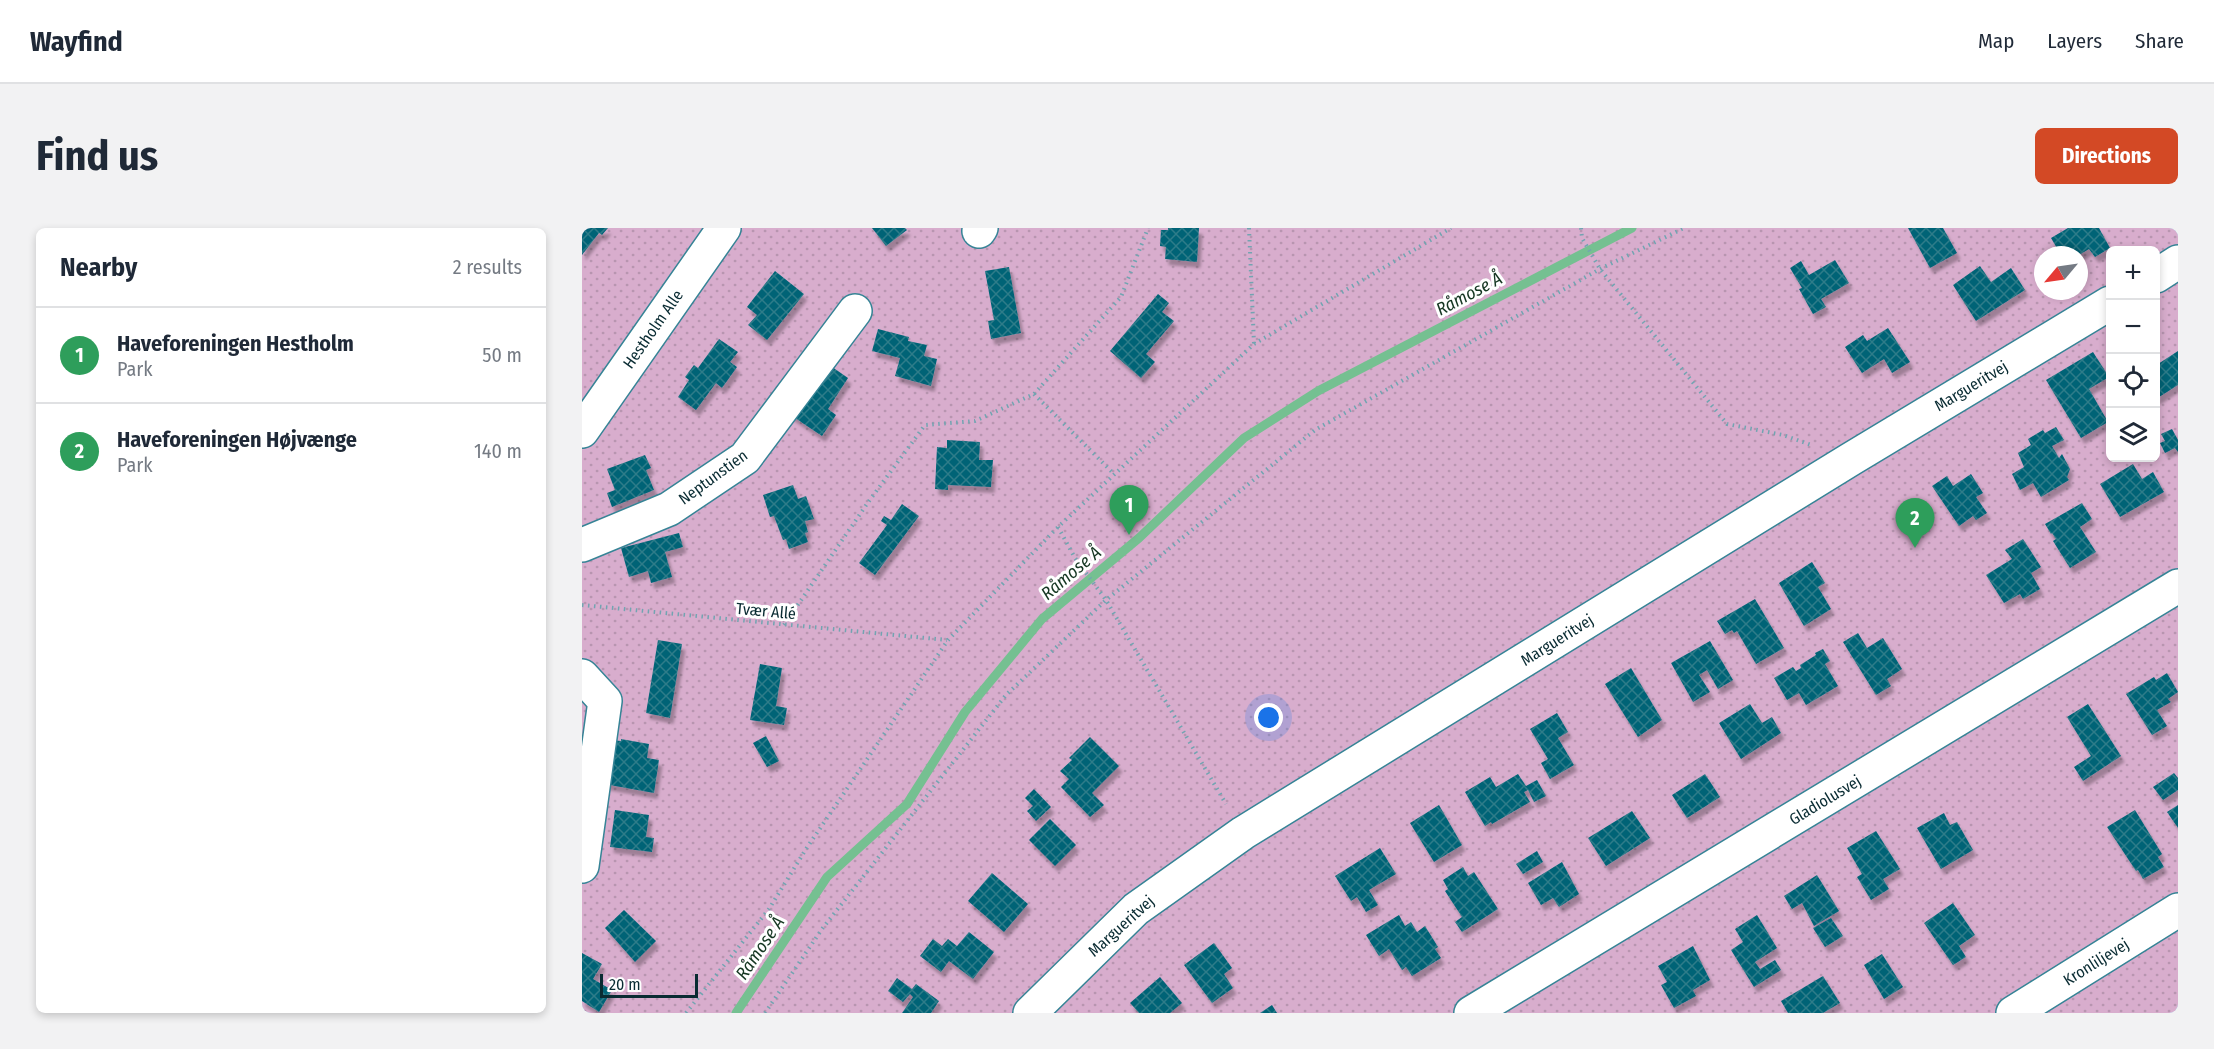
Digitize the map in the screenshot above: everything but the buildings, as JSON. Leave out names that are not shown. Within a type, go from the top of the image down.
[{"type":"lane","name":"Hestholm Alle","points":[[582,431],[724,228]]},
{"type":"lane","points":[[2160,273],[2178,262]]},
{"type":"lane","name":"Margueritvej","points":[[1030,1013],[1136,909],[1243,833],[1851,459],[2106,305]]},
{"type":"lane","name":"Neptunstien","points":[[582,545],[669,509],[745,458],[855,310]]},
{"type":"lane","name":"Gladiolusvej","points":[[1471,1013],[2178,586]]},
{"type":"lane","points":[[582,676],[605,701],[582,866]]},
{"type":"lane","name":"Kronliljevej","points":[[2013,1013],[2178,910]]},
{"type":"path","points":[[784,626],[869,501],[925,424],[975,421],[1034,394],[1121,297],[1148,228]]},
{"type":"path","points":[[1249,228],[1254,344]]},
{"type":"path","points":[[686,1013],[769,909],[806,849],[948,640],[1058,527],[1254,344],[1451,228]]},
{"type":"path","points":[[1581,228],[1582,238],[1600,269],[1727,424],[1783,435],[1851,459]]},
{"type":"path","points":[[765,1013],[822,929],[1006,695],[1106,600],[1315,430],[1600,269],[1684,228]]},
{"type":"path","points":[[1034,394],[1114,474]]},
{"type":"path","points":[[1058,527],[1075,558],[1106,600],[1243,833]]},
{"type":"path","name":"Tvær Allé","points":[[582,606],[948,640]]},
{"type":"shaded area","points":[[582,228],[2178,228],[2178,1013],[582,1013]]},
{"type":"waterway","name":"Råmose Å","points":[[736,1013],[827,877],[907,804],[965,712],[1042,619],[1139,538],[1244,438],[1318,391],[1632,228]]},
{"type":"place","name":"Haveforeningen Hestholm","points":[[1129,535]]},
{"type":"place","name":"Haveforeningen Højvænge","points":[[1915,548]]}]
